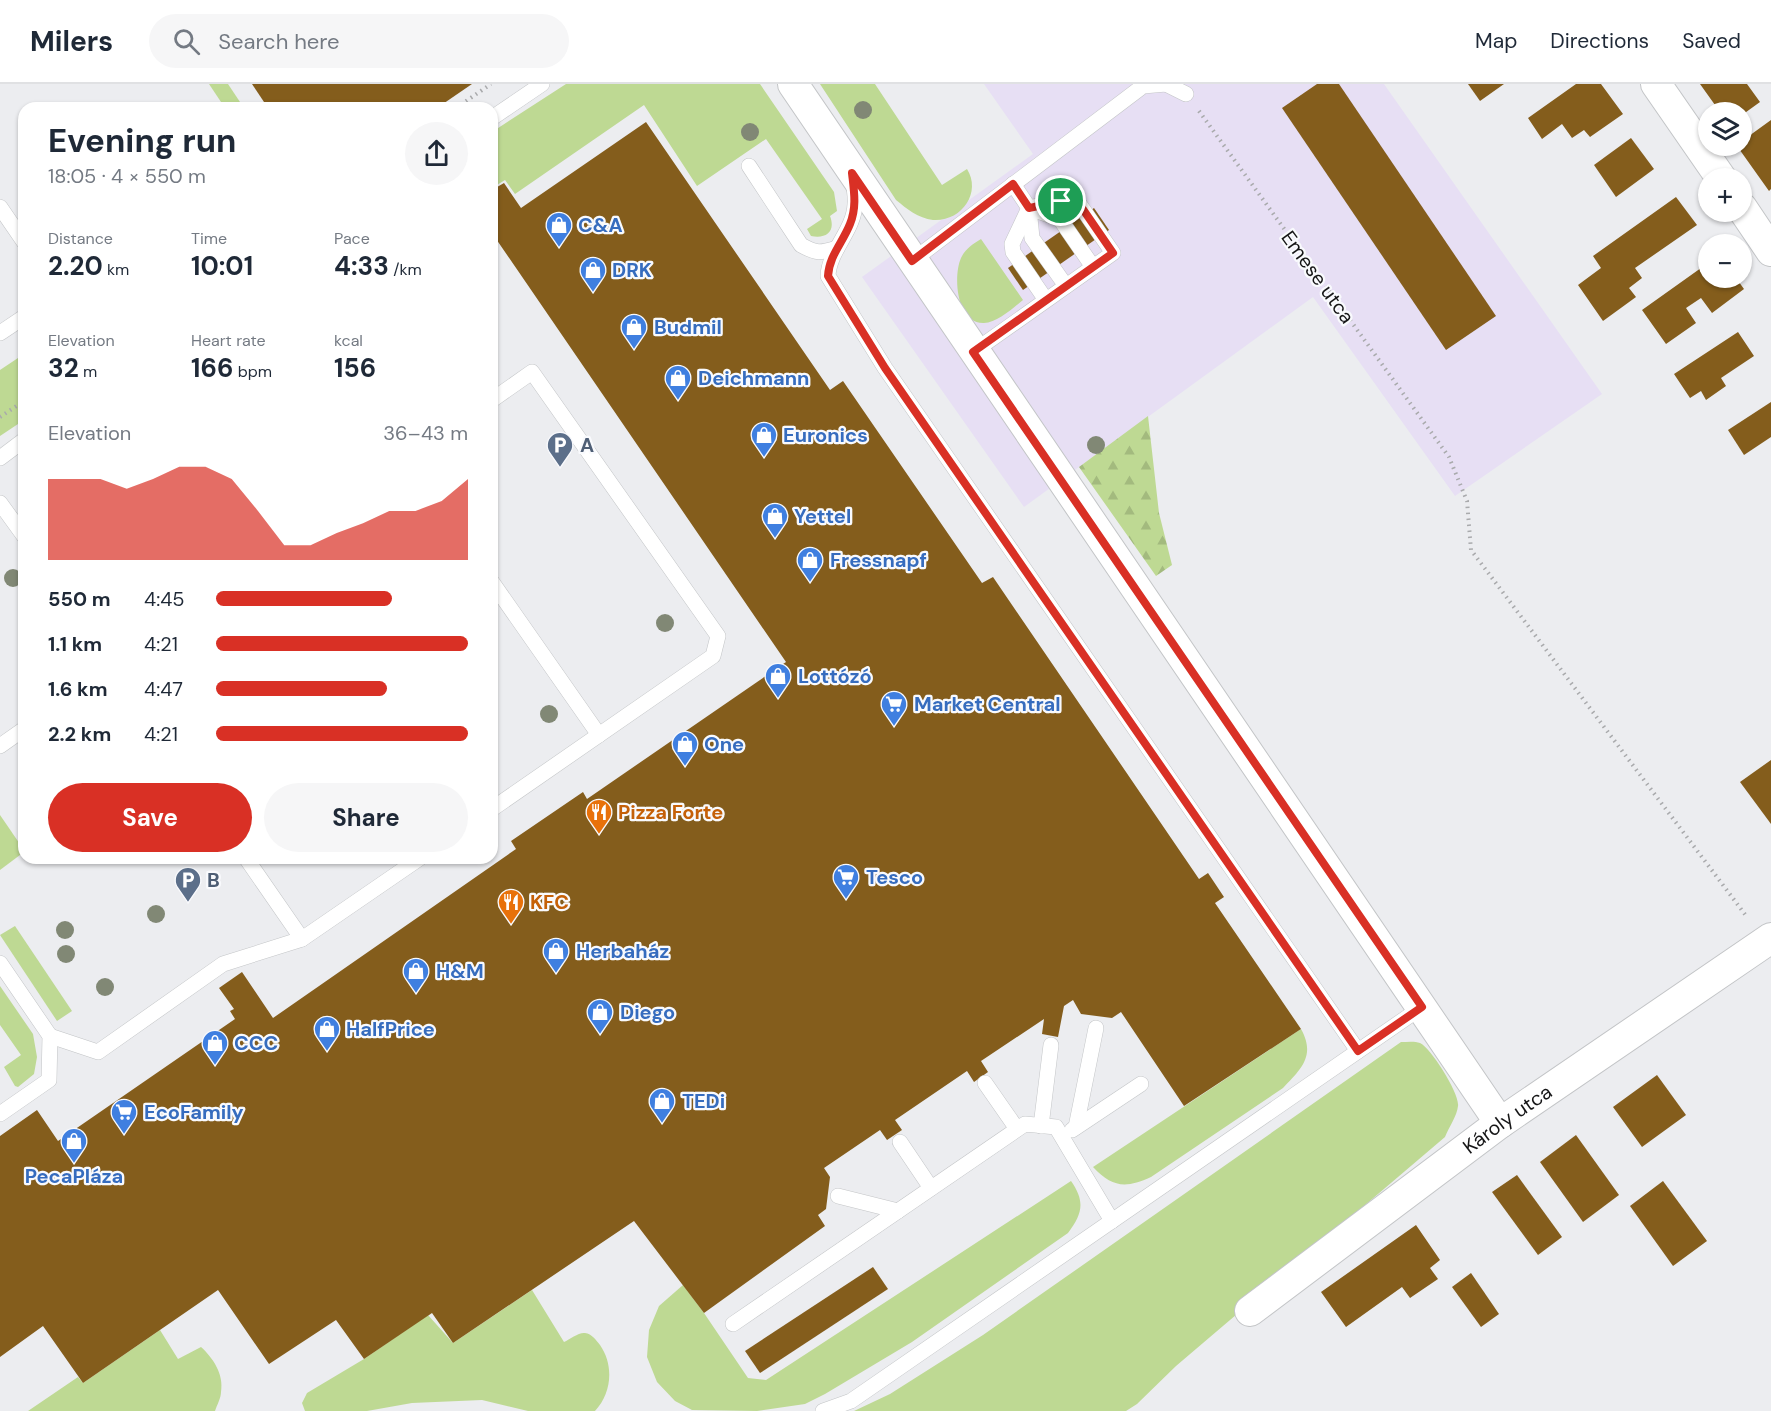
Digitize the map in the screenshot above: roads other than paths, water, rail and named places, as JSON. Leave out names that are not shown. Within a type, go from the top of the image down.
[{"type":"street","points":[[793,84],[973,352],[1500,1123]]},
{"type":"street","points":[[1656,84],[1714,168]]},
{"type":"street","points":[[1751,222],[1771,251]]},
{"type":"street","name":"Károly utca","points":[[1250,1311],[1500,1123],[1768,939]]},
{"type":"lane","points":[[498,114],[542,84]]},
{"type":"lane","points":[[912,261],[1143,86],[1166,84],[1186,94]]},
{"type":"lane","points":[[749,166],[801,245],[828,276],[885,368],[1358,1051]]},
{"type":"lane","points":[[828,276],[828,264],[850,224],[855,205],[852,173]]},
{"type":"lane","points":[[1013,184],[1029,208],[1032,238],[1066,286]]},
{"type":"lane","points":[[973,352],[1113,253],[1080,205],[1061,201],[1029,208]]},
{"type":"lane","points":[[0,207],[18,233]]},
{"type":"lane","points":[[1029,208],[1059,219],[1093,267]]},
{"type":"lane","points":[[1029,208],[1012,244],[1013,252],[1046,300]]},
{"type":"lane","points":[[801,245],[820,254],[837,248]]},
{"type":"lane","points":[[0,333],[18,321]]},
{"type":"lane","points":[[498,396],[532,372],[718,636],[713,656],[498,805]]},
{"type":"lane","points":[[0,458],[18,444]]},
{"type":"lane","points":[[0,503],[18,528]]},
{"type":"lane","points":[[498,591],[599,735]]},
{"type":"lane","points":[[0,746],[18,733]]},
{"type":"lane","points":[[250,864],[302,939]]},
{"type":"lane","points":[[50,1036],[98,1052],[223,964],[302,939],[411,864]]},
{"type":"lane","points":[[0,963],[50,1036],[49,1080],[0,1114]]},
{"type":"lane","points":[[823,1411],[850,1401],[1422,1007]]},
{"type":"lane","points":[[1076,1127],[1096,1028]]},
{"type":"lane","points":[[1041,1126],[1051,1045]]},
{"type":"lane","points":[[985,1083],[1017,1130]]},
{"type":"lane","points":[[1062,1137],[1141,1084]]},
{"type":"lane","points":[[733,1324],[1025,1124],[1056,1127],[1113,1221]]},
{"type":"lane","points":[[900,1142],[931,1188]]},
{"type":"lane","points":[[838,1196],[898,1211]]},
{"type":"place","name":"C&A","points":[[559,248]]},
{"type":"place","name":"DRK","points":[[593,293]]},
{"type":"place","name":"Budmil","points":[[634,350]]},
{"type":"place","name":"Deichmann","points":[[678,401]]},
{"type":"place","name":"Euronics","points":[[764,458]]},
{"type":"place","name":"A","points":[[560,468]]},
{"type":"place","name":"Yettel","points":[[775,539]]},
{"type":"place","name":"Fressnapf","points":[[810,583]]},
{"type":"place","name":"Lottózó","points":[[778,699]]},
{"type":"place","name":"Market Central","points":[[894,727]]},
{"type":"place","name":"One","points":[[685,767]]},
{"type":"place","name":"Pizza Forte","points":[[599,835]]},
{"type":"place","name":"Tesco","points":[[846,900]]},
{"type":"place","name":"B","points":[[188,903]]},
{"type":"place","name":"KFC","points":[[511,925]]},
{"type":"place","name":"Herbaház","points":[[556,974]]},
{"type":"place","name":"H&M","points":[[416,994]]},
{"type":"place","name":"Diego","points":[[600,1035]]},
{"type":"place","name":"HalfPrice","points":[[327,1052]]},
{"type":"place","name":"CCC","points":[[215,1066]]},
{"type":"place","name":"TEDi","points":[[662,1124]]},
{"type":"place","name":"EcoFamily","points":[[124,1135]]},
{"type":"place","name":"PecaPláza","points":[[74,1164]]}]
